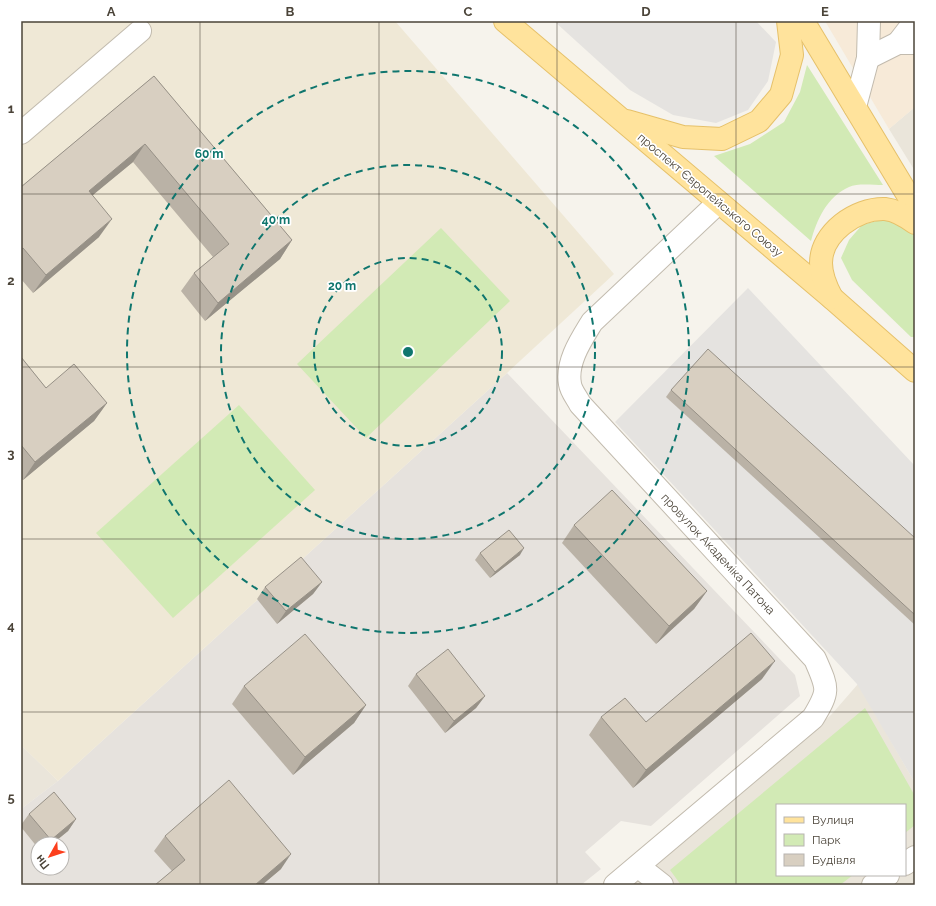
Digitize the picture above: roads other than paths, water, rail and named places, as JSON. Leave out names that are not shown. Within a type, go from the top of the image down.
[{"type":"main road","name":"проспект Європейського Союзу","points":[[505,21],[913,367]]},
{"type":"main road","points":[[622,120],[683,137],[722,139],[758,121],[781,95],[792,55],[788,21]]},
{"type":"main road","points":[[803,21],[915,207]]},
{"type":"main road","points":[[832,298],[824,282],[821,262],[826,243],[843,223],[865,212],[886,209],[906,217],[915,223]]},
{"type":"street","points":[[855,106],[868,58],[869,21]]},
{"type":"street","points":[[868,58],[906,43],[915,21]]},
{"type":"street","points":[[21,133],[140,30]]},
{"type":"street","name":"провулок Академіка Патона","points":[[615,885],[639,867],[813,718],[825,699],[826,684],[815,659],[580,404],[570,384],[574,357],[579,343],[592,322],[718,203]]},
{"type":"street","points":[[906,863],[915,857]]},
{"type":"street","points":[[639,867],[662,885]]},
{"type":"street","points":[[873,885],[886,876]]}]
